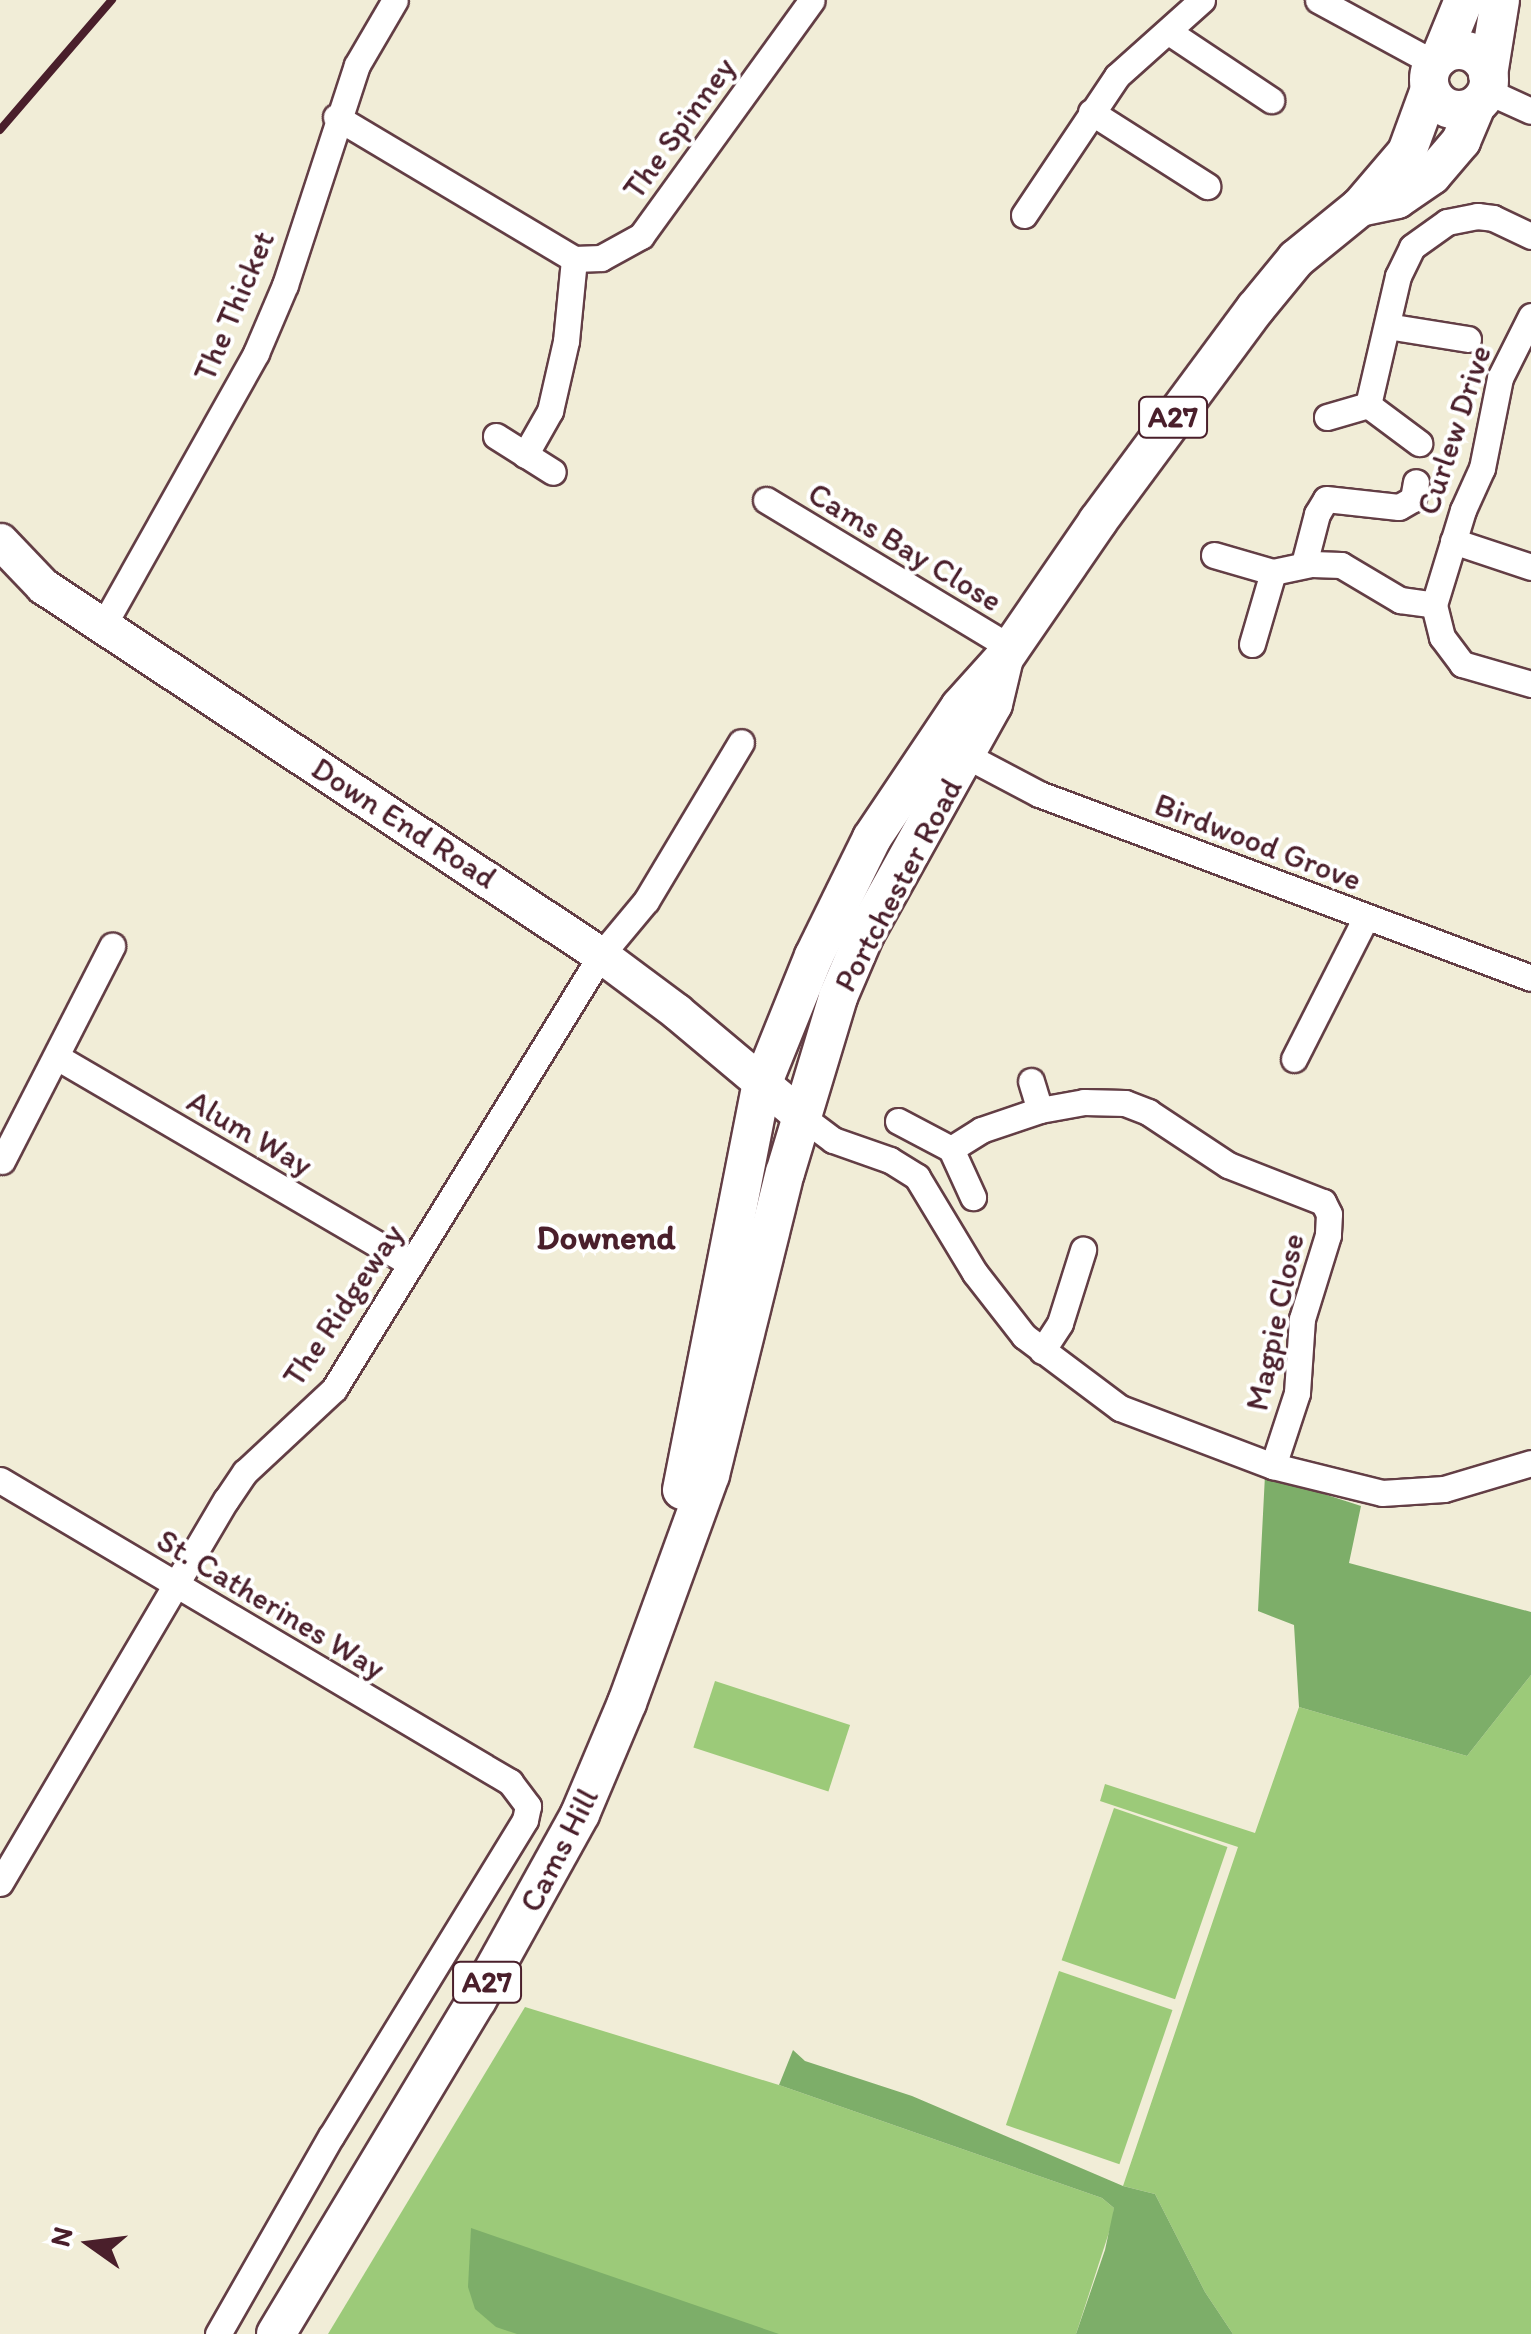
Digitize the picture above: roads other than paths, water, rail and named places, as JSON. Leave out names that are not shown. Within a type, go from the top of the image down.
[{"type":"main road","name":"Portchester Road","points":[[761,1087],[814,956],[872,838],[960,707],[1008,653],[1118,492],[1255,309],[1310,246],[1360,207],[1407,152],[1464,0]]},
{"type":"main road","name":"Portchester Road","points":[[1360,207],[1396,199],[1432,174],[1460,142],[1483,90],[1500,0]]},
{"type":"main road","points":[[1468,52],[1481,60],[1483,90],[1450,109],[1435,69],[1468,52]]},
{"type":"main road","name":"Portchester Road","points":[[801,1116],[825,1033],[859,947],[994,704],[1008,653]]},
{"type":"main road","name":"Cams Hill","points":[[659,1610],[761,1087]]},
{"type":"main road","name":"Cams Hill","points":[[276,2334],[432,2078],[572,1831],[627,1703],[710,1476],[801,1116]]},
{"type":"street","name":"The Thicket","points":[[103,626],[256,353],[285,285],[336,117],[356,65],[396,0]]},
{"type":"street","name":"The Spinney","points":[[574,258],[601,258],[641,236],[812,0]]},
{"type":"street","points":[[1024,215],[1117,76],[1202,0]]},
{"type":"street","points":[[1318,0],[1435,69]]},
{"type":"street","points":[[1169,32],[1271,100]]},
{"type":"street","points":[[1483,90],[1531,111]]},
{"type":"street","points":[[1091,112],[1207,186]]},
{"type":"street","points":[[336,117],[574,258],[566,340],[550,411],[525,455]]},
{"type":"street","points":[[1368,405],[1404,260],[1412,247],[1435,228],[1477,216],[1494,218],[1531,236]]},
{"type":"street","name":"Curlew Drive","points":[[1434,605],[1453,540],[1482,468],[1496,394],[1523,348],[1531,316]]},
{"type":"street","points":[[1387,326],[1468,340]]},
{"type":"street","points":[[1327,416],[1368,405]]},
{"type":"street","points":[[1368,405],[1419,443]]},
{"type":"street","points":[[496,436],[553,472]]},
{"type":"street","points":[[1304,564],[1320,504],[1326,499],[1400,507],[1412,499],[1416,482]]},
{"type":"street","name":"Cams Bay Close","points":[[766,500],[1008,653]]},
{"type":"street","points":[[1453,540],[1531,567]]},
{"type":"street","name":"Down End Road","points":[[0,541],[43,586],[600,955],[676,1011],[761,1087],[801,1116]]},
{"type":"street","points":[[1214,556],[1272,572],[1304,564],[1342,566],[1400,600],[1434,605],[1442,637],[1462,664],[1531,684]]},
{"type":"street","points":[[1252,644],[1272,572]]},
{"type":"street","name":"The Ridgeway","points":[[0,1883],[245,1472],[334,1389],[600,955],[646,900],[741,742]]},
{"type":"street","name":"Birdwood Grove","points":[[967,756],[1039,794],[1531,978]]},
{"type":"street","points":[[1294,1058],[1366,917]]},
{"type":"street","points":[[2,1161],[112,946]]},
{"type":"street","name":"Alum Way","points":[[57,1058],[411,1264]]},
{"type":"street","points":[[1031,1080],[1040,1110]]},
{"type":"street","name":"Magpie Close","points":[[951,1149],[1000,1122],[1040,1110],[1084,1102],[1124,1102],[1148,1112],[1228,1165],[1323,1202],[1329,1214],[1328,1235],[1302,1318],[1297,1393],[1273,1466]]},
{"type":"street","points":[[801,1116],[832,1140],[890,1160],[916,1177],[1000,1309],[1042,1350],[1120,1408],[1273,1466],[1338,1485],[1415,1494],[1531,1463]]},
{"type":"street","points":[[898,1120],[951,1149],[973,1196]]},
{"type":"street","points":[[1042,1350],[1060,1322],[1083,1250]]},
{"type":"street","name":"St. Catherines Way","points":[[0,1480],[510,1782]]},
{"type":"street","name":"Cams Hill","points":[[218,2334],[330,2136],[524,1820],[526,1799],[510,1782]]},
{"type":"railway","points":[[0,130],[112,0]]},
{"type":"district","name":"Downend","points":[[606,1237]]}]
